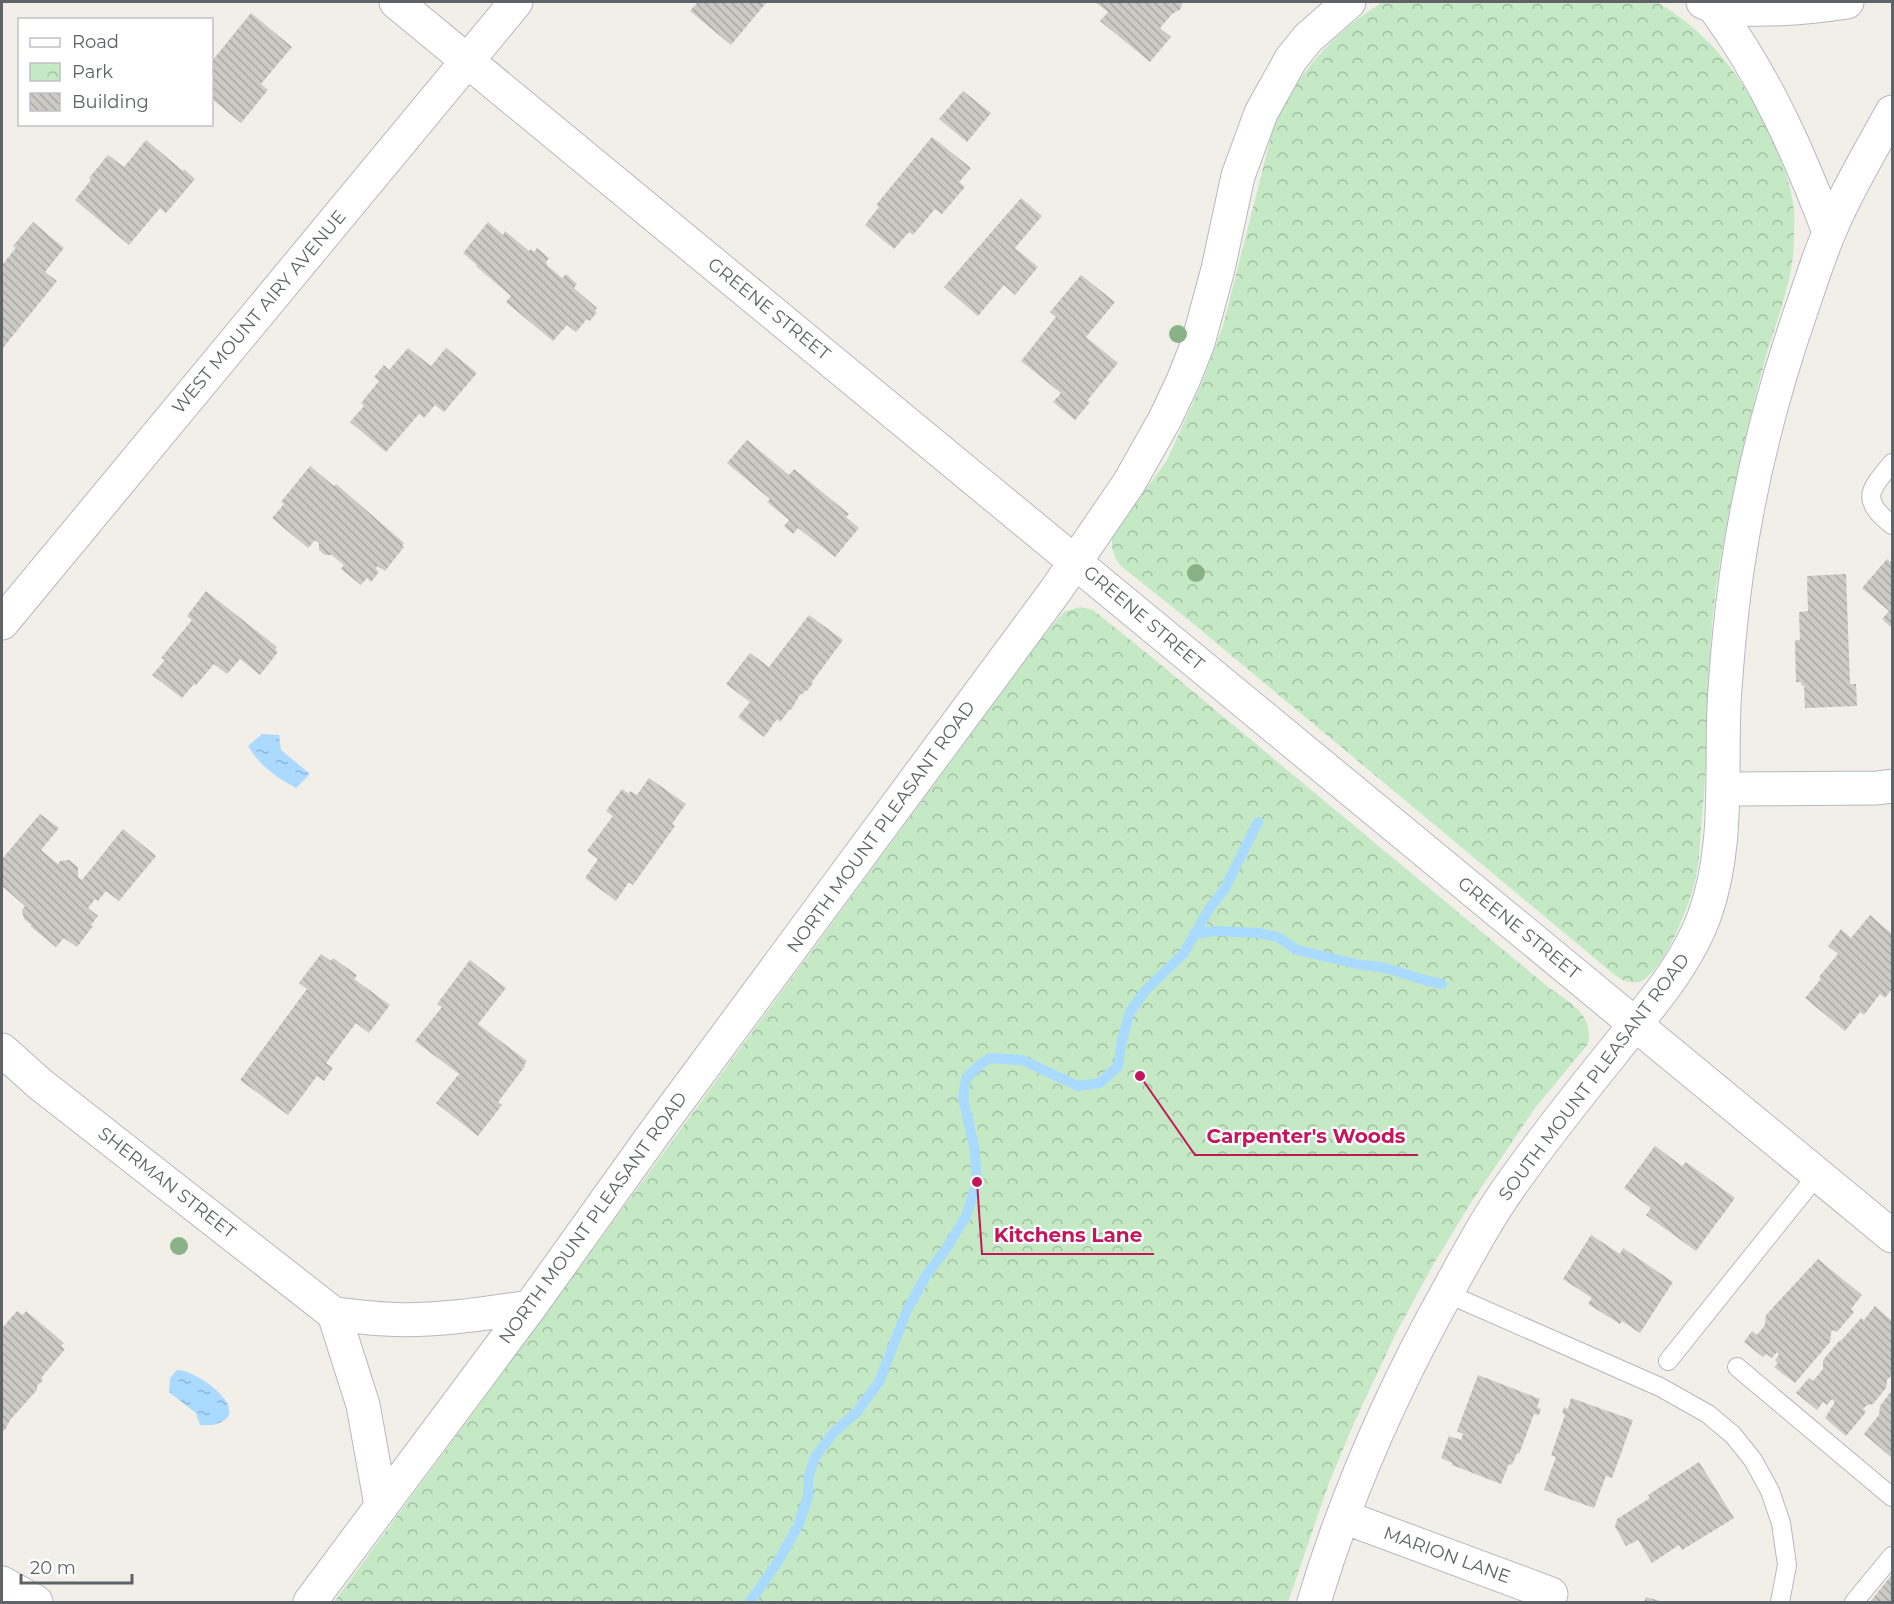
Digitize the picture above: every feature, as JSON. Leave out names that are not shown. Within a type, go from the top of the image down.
[{"type":"street","name":"GREENE STREET","points":[[396,2],[1893,1236]]},
{"type":"street","name":"WEST MOUNT AIRY AVENUE","points":[[2,623],[516,2]]},
{"type":"street","name":"NORTH MOUNT PLEASANT ROAD","points":[[310,1602],[530,1307],[653,1135],[1076,562],[1134,475],[1183,381],[1209,309],[1238,176],[1261,113],[1291,59],[1308,38],[1348,2]]},
{"type":"street","points":[[1709,4],[1746,10],[1779,10],[1847,2]]},
{"type":"street","points":[[1709,4],[1755,66],[1799,158],[1829,232]]},
{"type":"street","name":"SOUTH MOUNT PLEASANT ROAD","points":[[1314,1602],[1344,1517],[1392,1396],[1478,1236],[1509,1187],[1556,1123],[1678,967],[1702,922],[1712,894],[1722,827],[1724,706],[1732,603],[1742,539],[1762,444],[1785,359],[1829,232],[1848,192],[1893,112]]},
{"type":"street","points":[[1724,789],[1893,786]]},
{"type":"street","name":"SHERMAN STREET","points":[[2,1050],[49,1091],[334,1314]]},
{"type":"street","points":[[381,1505],[363,1405],[334,1314],[387,1319],[425,1318],[463,1316],[530,1307]]},
{"type":"street","name":"MARION LANE","points":[[1344,1517],[1551,1593]]},
{"type":"street","points":[[2,1583],[36,1602]]},
{"type":"lane","points":[[1893,463],[1875,484],[1870,497],[1876,511],[1893,525]]},
{"type":"lane","points":[[1668,1361],[1818,1174]]},
{"type":"lane","points":[[1446,1293],[1660,1387],[1708,1414],[1733,1435],[1753,1460],[1770,1491],[1781,1523],[1786,1564],[1780,1602]]},
{"type":"lane","points":[[1737,1367],[1893,1497]]},
{"type":"lane","points":[[1854,1602],[1893,1556]]},
{"type":"green space","points":[[1383,2],[1657,2],[1696,30],[1728,64],[1765,124],[1781,160],[1790,188],[1794,208],[1791,270],[1746,435],[1719,568],[1712,630],[1704,787],[1696,877],[1689,902],[1670,946],[1654,970],[1639,982],[1627,981],[1616,976],[1121,566],[1112,547],[1116,528],[1167,460],[1202,383],[1223,326],[1275,121],[1296,85],[1320,54],[1349,26]]},
{"type":"green space","points":[[1080,607],[1093,610],[1149,655],[1571,1004],[1584,1017],[1589,1034],[1588,1044],[1535,1108],[1470,1204],[1396,1333],[1329,1483],[1288,1602],[334,1602],[1040,640],[1064,612]]},
{"type":"water","points":[[262,734],[279,735],[281,750],[309,773],[296,788],[269,770],[248,746]]},
{"type":"water","points":[[177,1370],[196,1376],[218,1391],[229,1409],[228,1417],[217,1424],[200,1425],[196,1413],[169,1392],[170,1378]]},
{"type":"building","points":[[698,2],[767,2],[731,45],[690,11]]},
{"type":"building","points":[[1095,2],[1182,2],[1181,9],[1172,14],[1160,28],[1171,37],[1150,62],[1100,21],[1108,12]]},
{"type":"building","points":[[251,13],[292,47],[261,84],[268,90],[241,123],[213,100],[213,60]]},
{"type":"building","points":[[963,91],[991,113],[967,142],[939,119]]},
{"type":"building","points":[[932,137],[971,168],[959,182],[965,187],[942,214],[935,209],[913,235],[909,232],[894,249],[865,225],[879,207],[876,205]]},
{"type":"building","points":[[146,140],[195,179],[166,213],[160,208],[129,245],[75,200],[108,155],[124,167]]},
{"type":"building","points":[[1021,198],[1042,216],[1015,248],[1038,267],[1015,295],[1004,285],[978,316],[944,287]]},
{"type":"building","points":[[33,222],[64,248],[45,272],[57,281],[2,349],[2,265],[16,248],[13,246]]},
{"type":"building","points":[[488,222],[503,235],[505,231],[529,251],[531,249],[534,252],[537,248],[549,258],[547,265],[562,278],[566,274],[577,284],[574,288],[597,308],[595,311],[597,312],[590,321],[587,319],[576,332],[567,325],[553,341],[506,302],[511,296],[463,253]]},
{"type":"building","points":[[1081,275],[1115,302],[1086,337],[1118,363],[1087,401],[1090,402],[1075,420],[1053,402],[1061,393],[1021,361],[1056,317],[1050,312]]},
{"type":"building","points":[[408,348],[431,366],[446,348],[477,373],[444,412],[435,405],[424,418],[419,414],[386,452],[350,422],[364,406],[361,403],[379,381],[374,377],[384,365],[389,370]]},
{"type":"building","points":[[747,440],[789,475],[794,469],[849,514],[846,517],[859,528],[835,557],[798,528],[793,534],[784,526],[789,520],[767,502],[770,499],[727,463]]},
{"type":"building","points":[[310,466],[334,486],[336,484],[404,543],[402,546],[404,547],[385,571],[377,566],[376,569],[379,572],[371,582],[367,578],[361,585],[341,569],[344,565],[332,555],[325,555],[319,550],[319,543],[315,540],[308,548],[272,518],[284,504],[281,502]]},
{"type":"building","points":[[1887,559],[1892,563],[1892,628],[1882,619],[1889,611],[1862,588]]},
{"type":"building","points":[[1846,574],[1850,684],[1856,684],[1857,706],[1805,708],[1804,685],[1796,682],[1795,640],[1800,640],[1799,612],[1808,611],[1807,576]]},
{"type":"building","points":[[206,591],[277,647],[275,650],[278,652],[260,675],[240,659],[227,674],[214,664],[182,698],[152,675],[165,660],[161,658],[192,620],[187,616]]},
{"type":"building","points":[[809,615],[843,640],[807,691],[802,695],[801,693],[791,710],[780,722],[777,719],[764,737],[738,717],[750,702],[726,684],[750,653],[769,667]]},
{"type":"building","points":[[649,778],[686,804],[672,824],[675,826],[633,885],[629,882],[616,901],[585,878],[598,859],[587,851],[613,816],[606,811],[622,789],[629,794],[630,791],[637,795]]},
{"type":"building","points":[[40,814],[59,828],[41,850],[58,864],[60,861],[69,860],[78,867],[78,877],[82,880],[123,829],[156,856],[119,901],[106,891],[98,901],[95,899],[88,908],[98,916],[77,947],[64,938],[56,947],[30,926],[32,925],[25,920],[23,915],[22,910],[25,906],[2,886],[2,859]]},
{"type":"building","points":[[1870,915],[1892,934],[1892,989],[1885,998],[1880,994],[1864,1015],[1860,1012],[1845,1031],[1805,998],[1838,954],[1828,946],[1841,929],[1851,938]]},
{"type":"building","points":[[321,954],[331,961],[333,958],[357,975],[354,979],[390,1005],[369,1033],[356,1023],[326,1063],[333,1068],[324,1081],[317,1076],[288,1115],[240,1080],[307,989],[299,983]]},
{"type":"building","points":[[470,960],[506,988],[478,1024],[527,1061],[498,1102],[502,1105],[478,1136],[436,1103],[459,1074],[415,1041],[442,1007],[437,1004]]},
{"type":"building","points":[[1655,1146],[1682,1166],[1686,1162],[1735,1198],[1696,1251],[1646,1215],[1651,1208],[1624,1188]]},
{"type":"building","points":[[1591,1235],[1620,1254],[1623,1248],[1673,1282],[1640,1333],[1622,1321],[1620,1324],[1588,1304],[1592,1298],[1563,1279]]},
{"type":"building","points":[[1818,1259],[1862,1295],[1851,1309],[1854,1312],[1837,1332],[1833,1330],[1830,1342],[1795,1383],[1774,1367],[1778,1363],[1775,1360],[1779,1355],[1777,1352],[1772,1358],[1766,1354],[1763,1357],[1744,1342],[1752,1331],[1757,1335],[1765,1325],[1766,1315]]},
{"type":"building","points":[[1875,1306],[1892,1321],[1892,1377],[1887,1380],[1886,1388],[1873,1404],[1863,1409],[1866,1412],[1846,1436],[1825,1418],[1835,1402],[1832,1399],[1827,1405],[1823,1402],[1817,1410],[1796,1393],[1809,1378],[1813,1381],[1823,1369],[1823,1360]]},
{"type":"building","points":[[17,1311],[23,1315],[26,1311],[64,1343],[61,1346],[65,1349],[41,1378],[43,1380],[37,1386],[37,1390],[2,1431],[2,1326]]},
{"type":"building","points":[[1478,1375],[1540,1399],[1537,1407],[1541,1409],[1539,1415],[1534,1414],[1519,1454],[1517,1453],[1512,1465],[1509,1464],[1501,1484],[1452,1465],[1441,1458],[1449,1436],[1461,1440],[1463,1434],[1457,1431]]},
{"type":"building","points":[[1892,1390],[1892,1458],[1864,1434],[1879,1415],[1880,1406]]},
{"type":"building","points":[[1571,1398],[1633,1420],[1612,1478],[1606,1476],[1594,1508],[1544,1490],[1556,1457],[1551,1455],[1565,1415],[1562,1413],[1564,1407],[1568,1409]]},
{"type":"building","points":[[1699,1462],[1734,1518],[1682,1550],[1679,1545],[1652,1563],[1638,1540],[1626,1546],[1615,1527],[1617,1519],[1650,1498],[1648,1495]]},
{"type":"building","points":[[1892,1574],[1892,1602],[1870,1602],[1890,1577]]},
{"type":"building","points":[[1646,1597],[1664,1602],[1644,1602]]},
{"type":"waterway","points":[[750,1602],[777,1563],[798,1526],[808,1497],[808,1478],[815,1457],[834,1432],[856,1413],[879,1382],[907,1310],[927,1274],[946,1249],[966,1216],[977,1182],[974,1146],[963,1098],[966,1078],[990,1058],[1022,1060],[1078,1086],[1100,1083],[1118,1066],[1130,1012],[1145,991],[1184,953],[1209,909],[1224,890],[1258,822]]},
{"type":"waterway","points":[[1194,934],[1215,931],[1258,933],[1278,937],[1297,950],[1361,965],[1382,967],[1442,984]]},
{"type":"place","name":"Carpenter's Woods","points":[[1140,1076]]},
{"type":"place","name":"Kitchens Lane","points":[[977,1182]]}]
